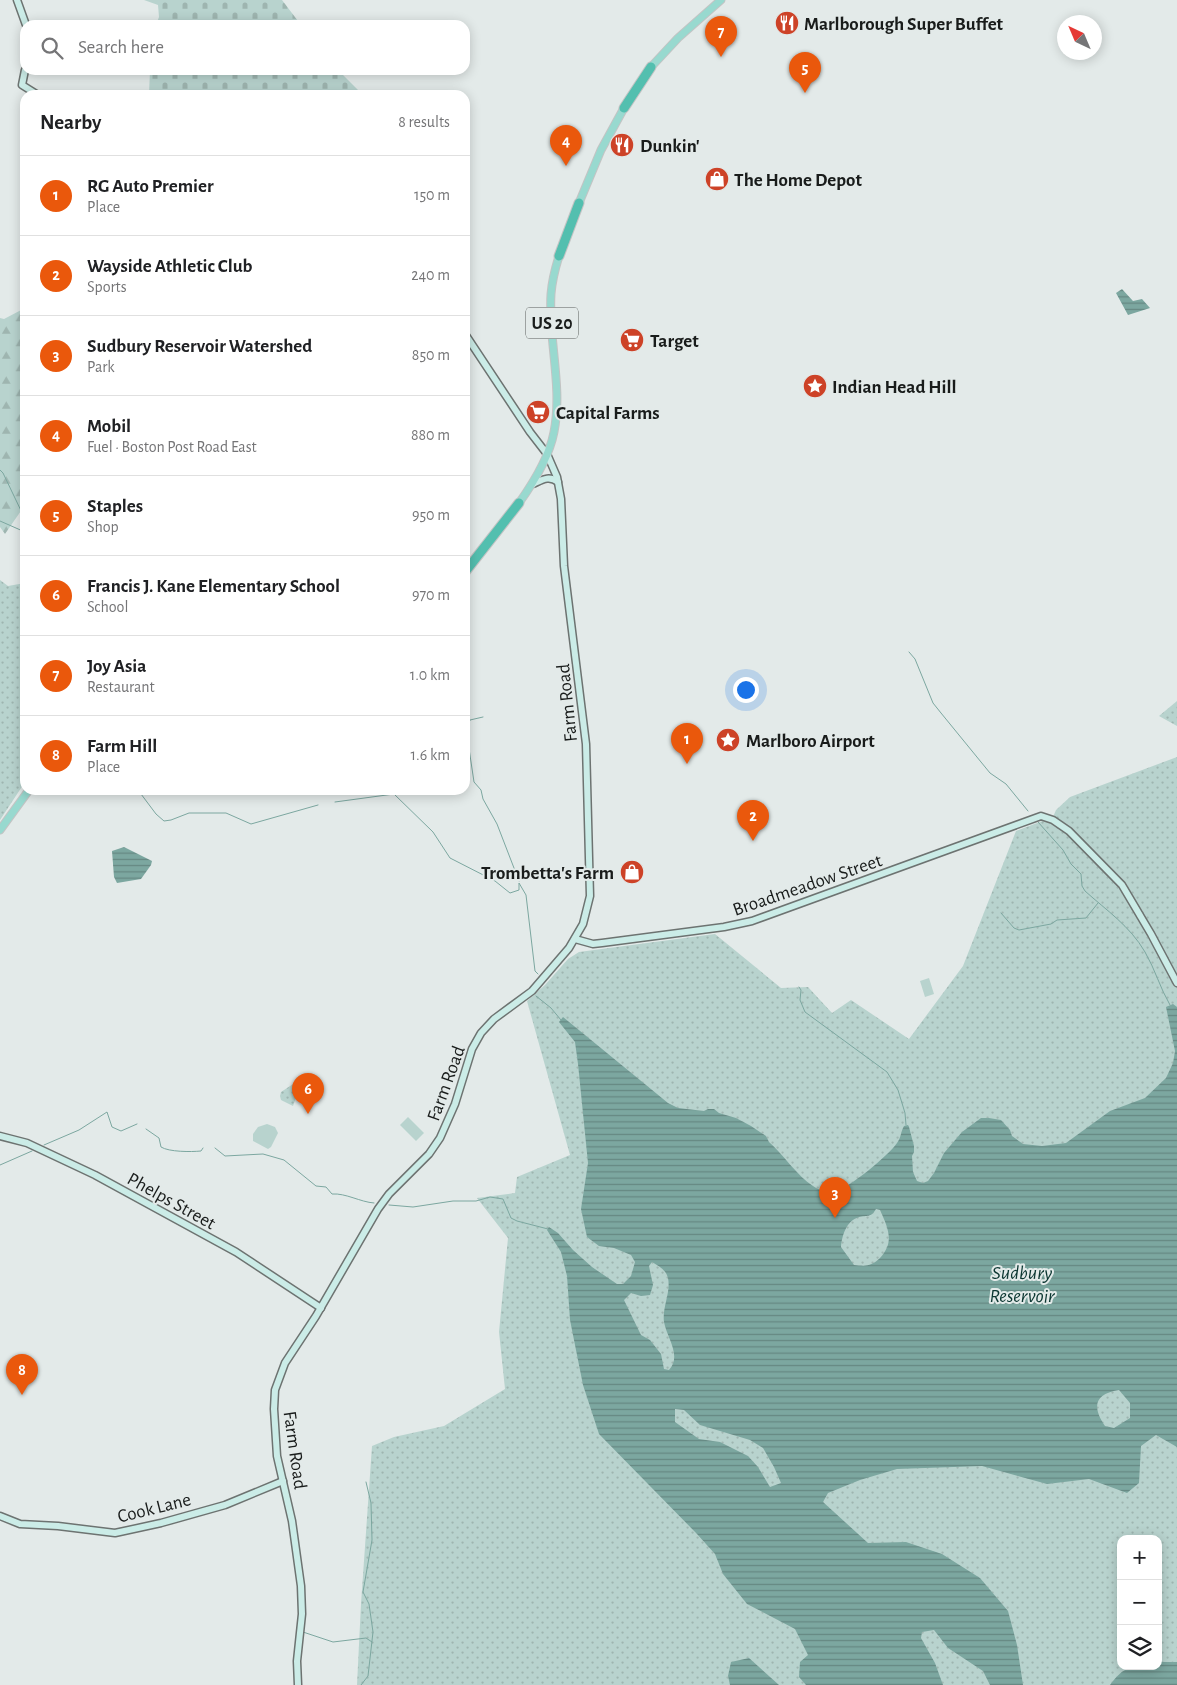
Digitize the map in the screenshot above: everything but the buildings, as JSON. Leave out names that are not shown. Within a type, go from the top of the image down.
[{"type":"highway","name":"US 20","points":[[624,108],[652,68]]},
{"type":"highway","name":"US 20","points":[[558,256],[579,203]]},
{"type":"highway","name":"US 20","points":[[470,566],[519,503]]},
{"type":"main road","name":"US 20","points":[[652,68],[678,38],[721,0]]},
{"type":"main road","name":"US 20","points":[[579,203],[600,150],[624,108]]},
{"type":"main road","name":"US 20","points":[[519,503],[533,484],[547,454],[554,433],[557,413],[551,304],[558,256]]},
{"type":"main road","points":[[0,830],[25,795]]},
{"type":"street","points":[[17,0],[24,20]]},
{"type":"street","points":[[24,75],[22,85],[30,90]]},
{"type":"street","name":"Farm Road","points":[[298,1685],[297,1652],[302,1614],[301,1586],[297,1548],[276,1446],[275,1390],[285,1363],[321,1308],[383,1202],[429,1154],[440,1138],[455,1104],[472,1049],[481,1033],[494,1019],[538,984],[575,939],[586,915],[590,896],[587,756],[583,707],[564,566],[561,499],[556,471],[547,454],[470,342]]},
{"type":"street","points":[[533,484],[547,478],[552,478],[558,482]]},
{"type":"street","name":"Broadmeadow Street","points":[[575,939],[593,944],[724,927],[752,921],[1041,816],[1054,820],[1069,831],[1122,885],[1177,983]]},
{"type":"street","name":"Phelps Street","points":[[0,1136],[26,1143],[87,1170],[245,1257],[321,1308]]},
{"type":"street","name":"Cook Lane","points":[[0,1516],[20,1524],[58,1526],[105,1533],[124,1532],[224,1505],[283,1481]]},
{"type":"green space","points":[[144,0],[282,0],[297,20],[158,20],[158,5]]},
{"type":"green space","points":[[150,75],[343,75],[358,90],[149,90]]},
{"type":"green space","points":[[20,311],[20,512],[5,534],[0,527],[0,318],[4,319]]},
{"type":"green space","points":[[0,580],[8,586],[20,584],[20,790],[0,820]]},
{"type":"green space","points":[[1177,701],[1177,726],[1159,716]]},
{"type":"green space","points":[[1177,757],[1177,1685],[357,1685],[372,1446],[394,1437],[444,1426],[505,1389],[499,1332],[508,1238],[477,1198],[515,1193],[517,1177],[570,1155],[527,1001],[545,985],[568,959],[579,952],[715,934],[781,988],[808,987],[832,1013],[851,1000],[909,1039],[963,966],[1016,831],[1053,817],[1056,810],[1070,797]]},
{"type":"green space","points":[[929,978],[934,994],[925,997],[920,981]]},
{"type":"green space","points":[[302,1078],[305,1084],[295,1091],[297,1095],[293,1106],[281,1100],[281,1092]]},
{"type":"green space","points":[[408,1117],[424,1133],[416,1141],[400,1125]]},
{"type":"green space","points":[[267,1124],[275,1127],[278,1133],[268,1149],[253,1141],[253,1134],[258,1127]]},
{"type":"water","points":[[1122,289],[1133,301],[1142,299],[1150,308],[1128,315],[1116,293]]},
{"type":"water","points":[[124,847],[152,861],[141,879],[117,883],[114,877],[112,851]]},
{"type":"water","name":"Sudbury Reservoir","points":[[1173,1004],[1177,1007],[1177,1447],[1156,1435],[1141,1446],[1139,1483],[1127,1493],[1089,1479],[1047,1484],[982,1466],[897,1469],[860,1480],[828,1493],[823,1502],[868,1543],[906,1542],[942,1554],[980,1578],[1008,1611],[1017,1645],[1023,1685],[990,1685],[983,1671],[948,1648],[934,1630],[922,1632],[921,1638],[935,1663],[943,1685],[806,1685],[799,1677],[800,1662],[808,1655],[795,1629],[747,1604],[723,1574],[715,1554],[599,1434],[583,1385],[570,1320],[567,1276],[561,1252],[547,1230],[549,1227],[558,1233],[592,1267],[617,1284],[623,1284],[631,1276],[635,1262],[631,1255],[614,1248],[599,1246],[587,1237],[581,1209],[588,1163],[578,1064],[575,1042],[559,1022],[563,1017],[668,1103],[678,1108],[704,1111],[714,1109],[719,1113],[736,1118],[751,1126],[766,1136],[769,1142],[807,1182],[825,1192],[834,1192],[849,1185],[877,1163],[893,1148],[904,1126],[908,1125],[914,1146],[912,1156],[913,1172],[917,1181],[923,1183],[928,1181],[944,1153],[962,1132],[981,1118],[1001,1120],[1010,1130],[1012,1136],[1023,1144],[1042,1146],[1066,1143],[1110,1111],[1145,1098],[1166,1078],[1173,1063],[1175,1051],[1166,1007]],"holes":[[[876,1209],[880,1210],[889,1235],[885,1252],[874,1263],[865,1266],[854,1265],[841,1247],[844,1234],[848,1225],[855,1219],[871,1215]],[[652,1262],[657,1265],[664,1270],[668,1278],[669,1284],[664,1322],[674,1353],[673,1365],[669,1370],[664,1369],[661,1354],[650,1340],[641,1335],[624,1300],[631,1293],[641,1296],[650,1295],[653,1285],[649,1266]],[[1119,1390],[1130,1403],[1130,1418],[1114,1428],[1105,1426],[1097,1407],[1100,1398]],[[675,1409],[684,1410],[700,1425],[750,1440],[763,1448],[781,1483],[770,1487],[758,1467],[748,1456],[720,1442],[699,1439],[675,1422]]]},
{"type":"water","points":[[749,1658],[779,1685],[730,1685],[728,1676],[731,1662]]},
{"type":"water","points":[[1162,1662],[1177,1662],[1177,1685],[1110,1685],[1125,1670],[1162,1670]]},
{"type":"waterway","points":[[0,470],[20,509]]},
{"type":"waterway","points":[[0,521],[20,530]]},
{"type":"waterway","points":[[909,652],[915,659],[933,703],[990,773],[1006,784],[1028,811]]},
{"type":"waterway","points":[[470,720],[483,717]]},
{"type":"waterway","points":[[470,755],[474,782],[481,790],[483,799],[497,824],[519,881]]},
{"type":"waterway","points":[[142,795],[156,814],[164,821],[189,813],[226,813],[251,824],[318,805]]},
{"type":"waterway","points":[[335,802],[387,795]]},
{"type":"waterway","points":[[395,795],[433,832],[450,858],[495,881],[510,893],[519,890],[519,883],[526,895],[535,971],[538,974]]},
{"type":"waterway","points":[[1038,822],[1081,874],[1082,886],[1085,891],[1117,919],[1139,943],[1149,958],[1170,1005]]},
{"type":"waterway","points":[[1001,913],[1014,928],[1019,930],[1051,924],[1057,920],[1086,918],[1098,903]]},
{"type":"waterway","points":[[799,987],[801,990],[800,1000],[805,1012],[887,1072],[898,1090],[905,1113],[906,1125]]},
{"type":"waterway","points":[[536,996],[551,1008],[561,1020]]},
{"type":"waterway","points":[[44,1145],[79,1130],[107,1112],[112,1127],[121,1131],[137,1124]]},
{"type":"waterway","points":[[146,1129],[159,1138],[161,1147],[165,1149],[192,1152],[201,1151],[203,1148]]},
{"type":"waterway","points":[[215,1148],[225,1156],[263,1154],[284,1160],[316,1186],[326,1187],[332,1194],[374,1203]]},
{"type":"waterway","points":[[0,1165],[32,1151]]},
{"type":"waterway","points":[[389,1205],[413,1207],[453,1201],[476,1201],[490,1197],[503,1199],[511,1218],[548,1229]]},
{"type":"waterway","points":[[361,1685],[368,1676],[373,1632],[369,1604],[363,1592],[372,1540],[371,1503],[366,1482]]},
{"type":"waterway","points":[[303,1632],[333,1642],[366,1638],[372,1642]]},
{"type":"place","name":"Marlborough Super Buffet","points":[[787,23]]},
{"type":"place","name":"Joy Asia","points":[[721,57]]},
{"type":"place","name":"Staples","points":[[805,93]]},
{"type":"place","name":"Dunkin'","points":[[622,145]]},
{"type":"place","name":"Mobil","points":[[566,166]]},
{"type":"place","name":"The Home Depot","points":[[717,179]]},
{"type":"place","name":"Target","points":[[632,340]]},
{"type":"place","name":"Indian Head Hill","points":[[815,386]]},
{"type":"place","name":"Capital Farms","points":[[538,412]]},
{"type":"place","name":"Marlboro Airport","points":[[728,740]]},
{"type":"place","name":"RG Auto Premier","points":[[687,764]]},
{"type":"place","name":"Wayside Athletic Club","points":[[753,841]]},
{"type":"place","name":"Trombetta's Farm","points":[[632,872]]},
{"type":"place","name":"Francis J. Kane Elementary School","points":[[308,1114]]},
{"type":"place","name":"Sudbury Reservoir Watershed","points":[[835,1218]]},
{"type":"place","name":"Farm Hill","points":[[22,1395]]}]
